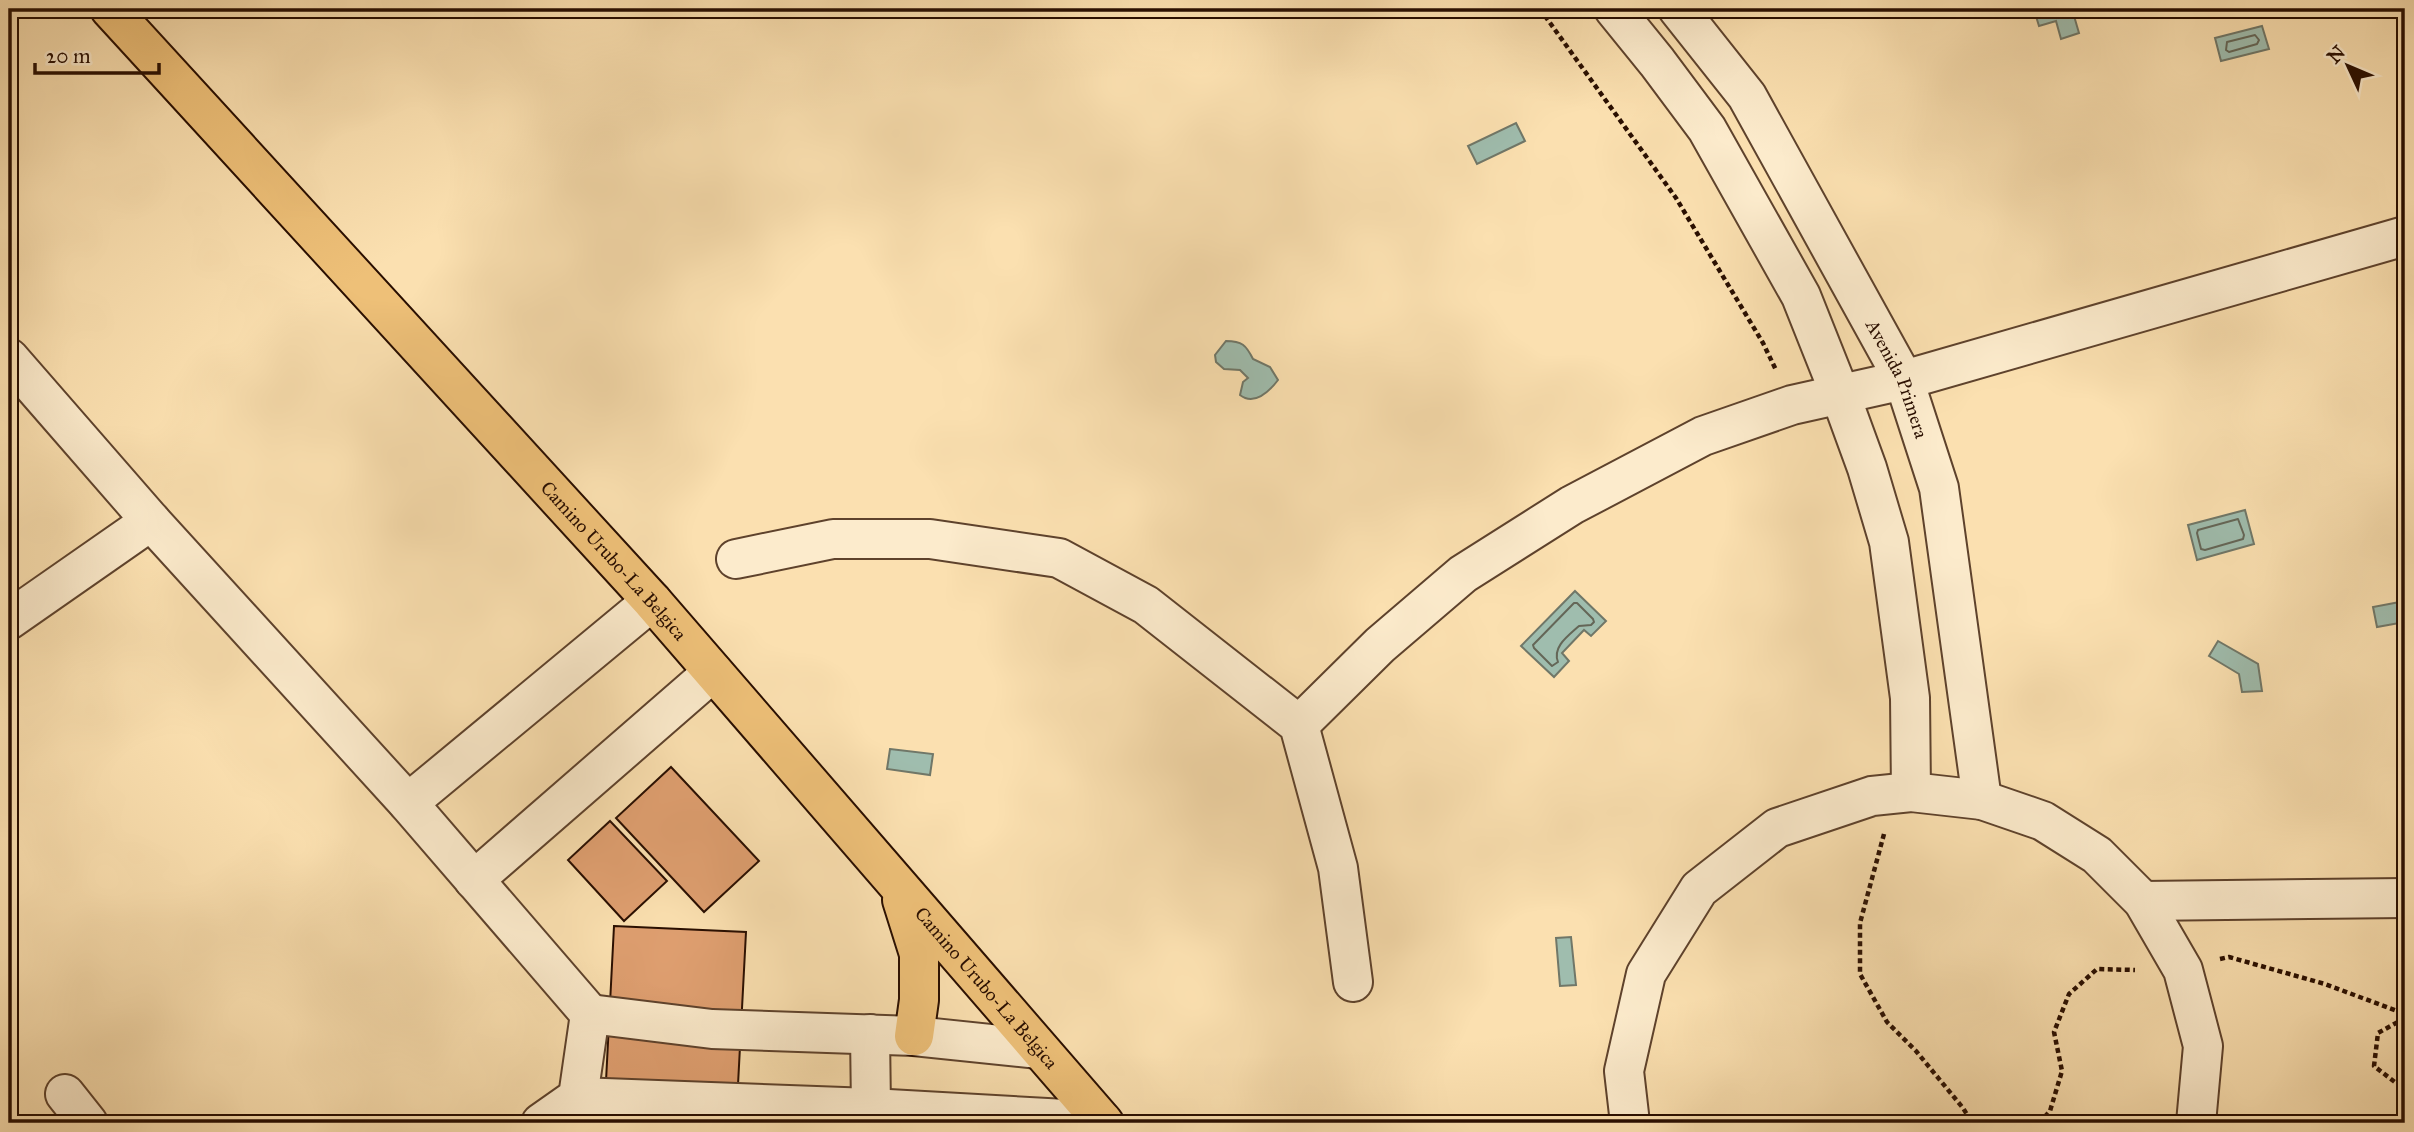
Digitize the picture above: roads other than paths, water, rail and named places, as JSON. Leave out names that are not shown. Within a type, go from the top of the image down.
[{"type":"main road","name":"Camino Urubo-La Belgica","points":[[110,9],[652,601],[1103,1122]]},
{"type":"main road","points":[[898,885],[919,954],[919,1000],[914,1036]]},
{"type":"street","points":[[1614,9],[1707,130],[1801,296],[1840,394],[1867,468],[1889,542],[1910,698],[1911,792]]},
{"type":"street","name":"Avenida Primera","points":[[1678,9],[1747,96],[1904,380],[1939,488],[1982,800]]},
{"type":"street","points":[[1299,725],[1380,645],[1464,574],[1572,505],[1703,436],[1792,405],[1904,380],[2405,236]]},
{"type":"street","points":[[9,359],[151,521],[408,803],[590,1014],[712,1029],[914,1036],[1040,1049]]},
{"type":"street","points":[[9,620],[151,521]]},
{"type":"street","points":[[736,559],[833,539],[930,539],[1059,558],[1146,605],[1299,725],[1338,868],[1353,982]]},
{"type":"street","points":[[408,803],[652,601]]},
{"type":"street","points":[[474,880],[713,672]]},
{"type":"street","points":[[1630,1123],[1624,1071],[1646,974],[1699,889],[1777,828],[1872,796],[1911,792],[1982,800],[2043,821],[2097,855],[2143,901],[2183,970],[2203,1046],[2196,1123]]},
{"type":"street","points":[[2143,901],[2405,898]]},
{"type":"street","points":[[579,1097],[590,1014]]},
{"type":"street","points":[[870,1034],[871,1108]]},
{"type":"street","points":[[65,1094],[88,1123]]},
{"type":"street","points":[[541,1123],[579,1097],[871,1108],[1103,1122]]},
{"type":"water","points":[[2050,9],[2072,9],[2079,33],[2061,39],[2056,21],[2039,26],[2035,13]]},
{"type":"water","points":[[2262,26],[2269,49],[2221,61],[2215,38]]},
{"type":"water","points":[[1516,123],[1525,141],[1477,164],[1468,146]]},
{"type":"water","points":[[1226,341],[1243,345],[1253,359],[1270,367],[1278,380],[1266,393],[1251,399],[1240,395],[1243,382],[1248,378],[1240,370],[1224,369],[1216,362],[1215,355]]},
{"type":"water","points":[[2245,510],[2254,544],[2197,560],[2188,525]]},
{"type":"water","points":[[1575,591],[1606,621],[1591,636],[1584,630],[1562,653],[1569,661],[1554,677],[1521,646]]},
{"type":"water","points":[[2405,601],[2405,622],[2377,627],[2373,607]]},
{"type":"water","points":[[2218,641],[2258,664],[2262,691],[2242,692],[2239,674],[2209,656]]},
{"type":"water","points":[[890,749],[933,754],[930,775],[887,769]]},
{"type":"water","points":[[1571,937],[1576,985],[1560,986],[1556,938]]}]
